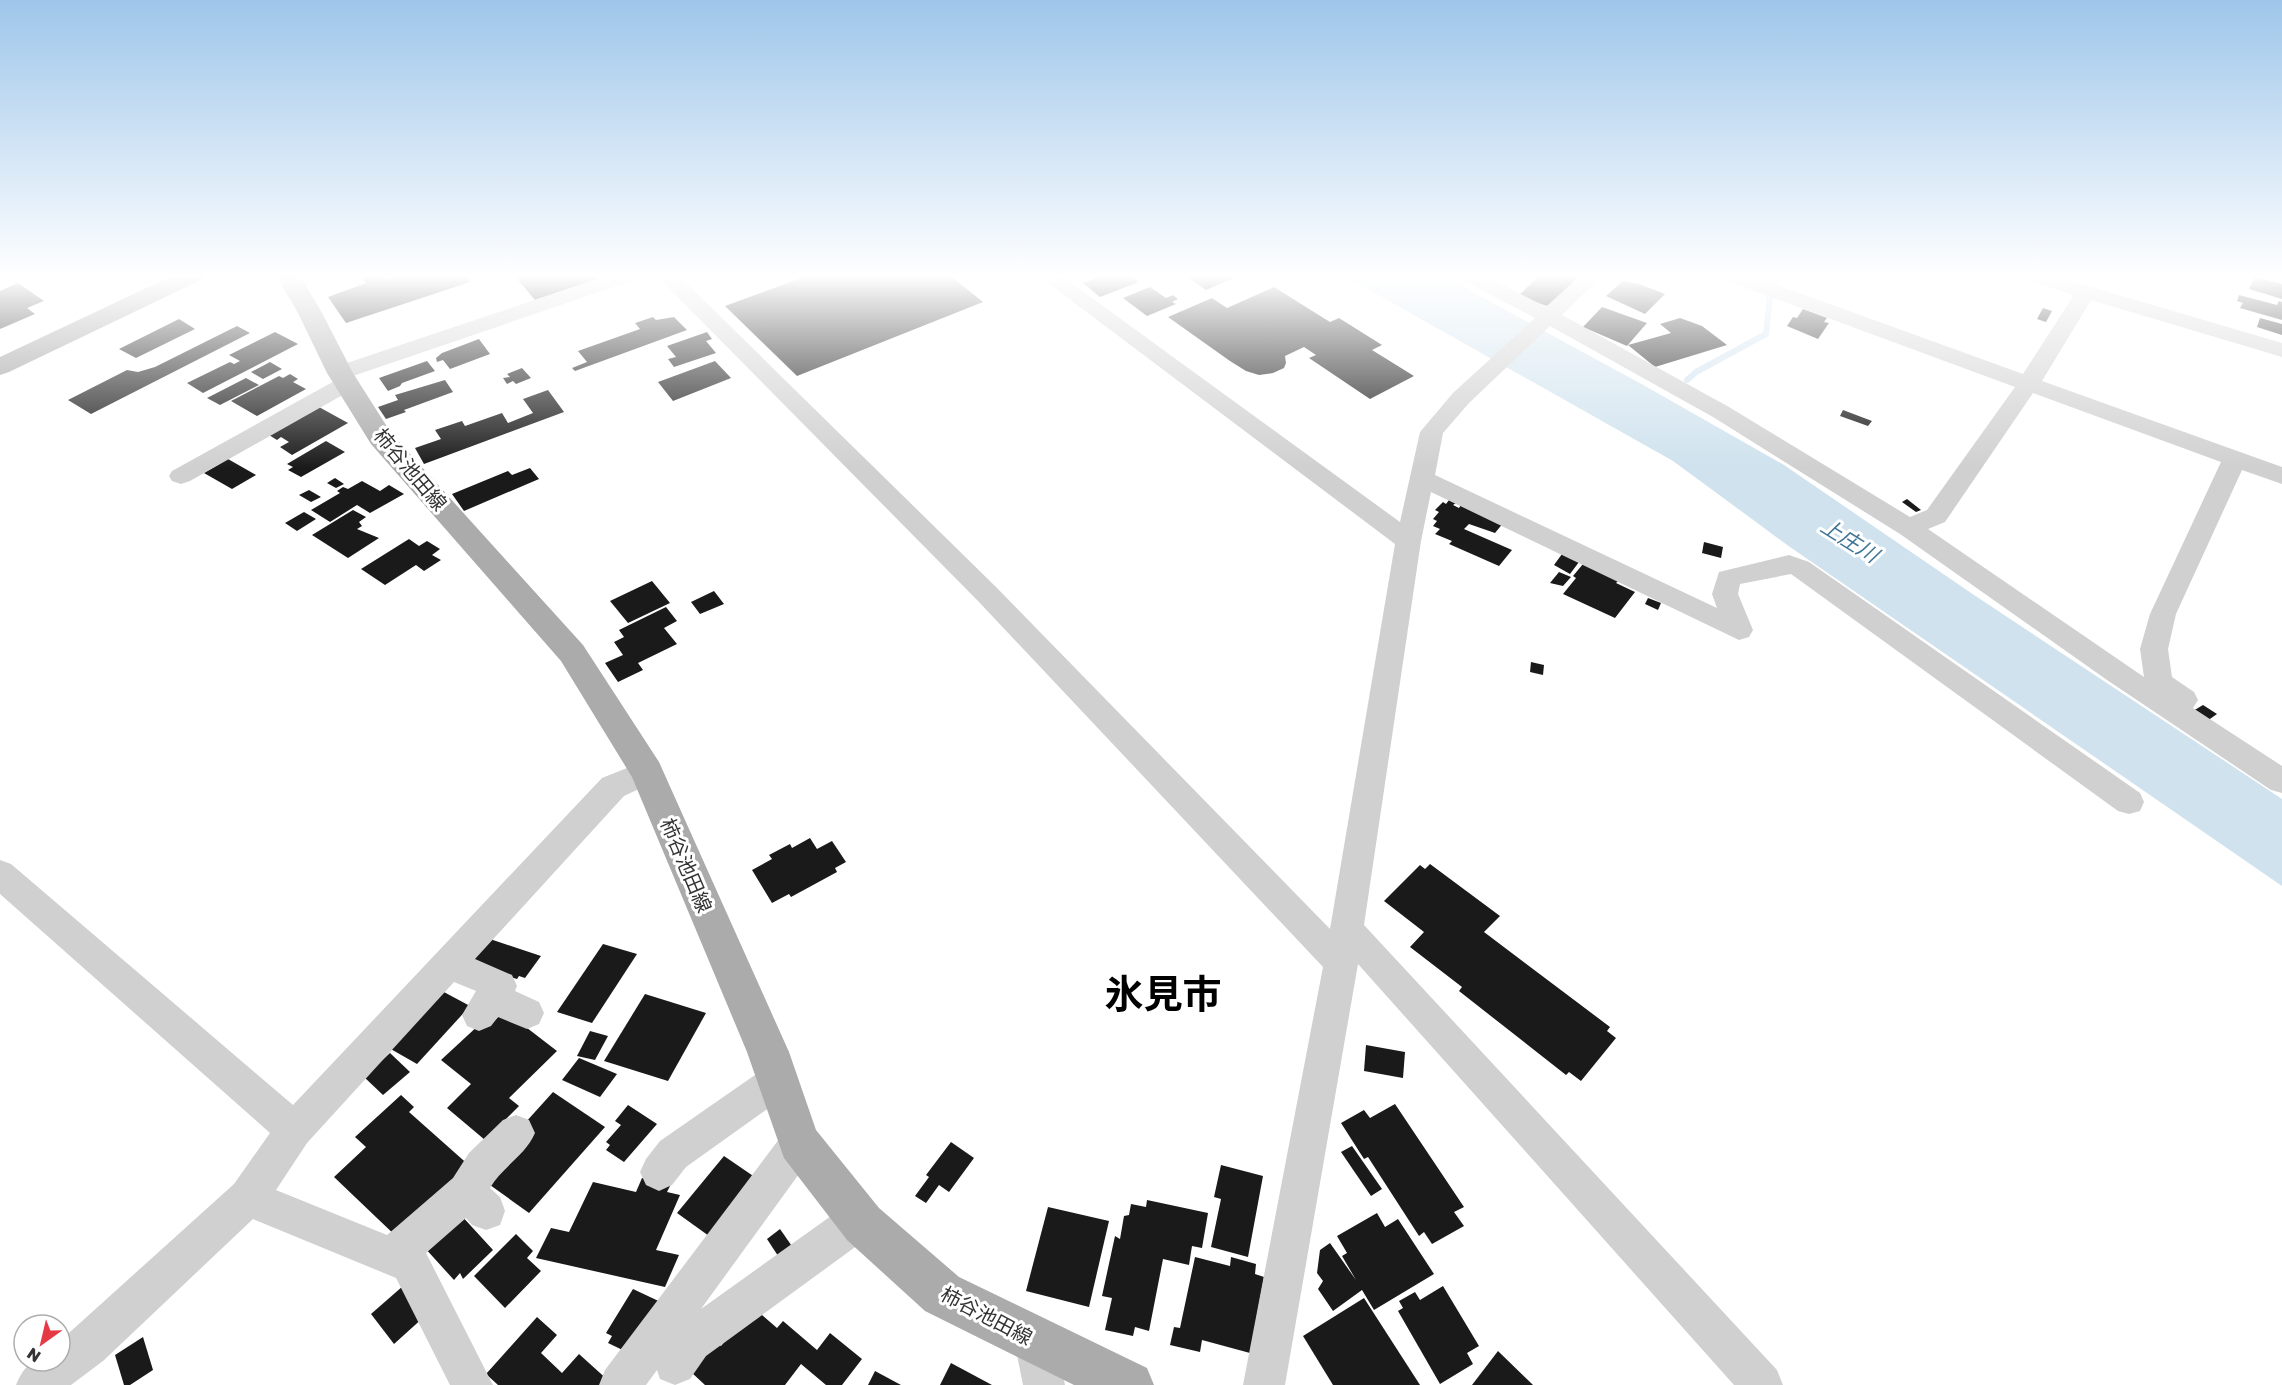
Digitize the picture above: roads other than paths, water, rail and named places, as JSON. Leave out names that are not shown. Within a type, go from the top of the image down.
[{"type":"highway","points":[[0,348],[20,339]]},
{"type":"highway","points":[[0,367],[59,339]]},
{"type":"main road","name":"柿谷池田線","points":[[323,339],[343,378],[381,438],[572,653],[647,772],[778,1080],[800,1143],[859,1220],[942,1294],[1130,1385]]},
{"type":"street","points":[[181,476],[343,378],[453,339]]},
{"type":"street","points":[[730,339],[1343,946],[1761,1384]]},
{"type":"street","points":[[1134,339],[1408,541]]},
{"type":"street","points":[[1264,1385],[1343,946],[1408,541],[1432,432],[1461,398],[1527,339]]},
{"type":"street","points":[[1589,339],[1720,412],[1909,528],[2117,673],[2282,781]]},
{"type":"street","points":[[1907,339],[2282,476]]},
{"type":"street","points":[[1909,528],[1936,516],[2030,383],[2057,339]]},
{"type":"street","points":[[2244,339],[2282,350]]},
{"type":"street","points":[[2184,700],[2159,682],[2154,649],[2163,614],[2235,459]]},
{"type":"street","points":[[1422,478],[1739,630],[1725,594],[1728,578],[1789,564],[1800,568],[2128,802]]},
{"type":"street","points":[[37,1385],[88,1347],[248,1198],[294,1130],[449,963],[613,788],[647,772]]},
{"type":"street","points":[[0,874],[294,1130]]},
{"type":"street","points":[[449,963],[500,986],[486,1006],[527,1013]]},
{"type":"street","points":[[658,1172],[673,1154],[778,1080]]},
{"type":"street","points":[[392,1256],[476,1201],[482,1166],[516,1133]]},
{"type":"street","points":[[620,1385],[800,1143]]},
{"type":"street","points":[[248,1198],[410,1264],[472,1385]]},
{"type":"street","points":[[683,1344],[859,1220]]},
{"type":"street","points":[[1035,1340],[1044,1385]]},
{"type":"water","name":"上庄川","points":[[1456,339],[1558,339],[1784,465],[1974,595],[2282,799],[2282,886],[1790,547],[1673,461]]},
{"type":"waterway","points":[[1687,380],[1696,372],[1757,339]]},
{"type":"district","name":"氷見市","points":[[1163,993]]}]
